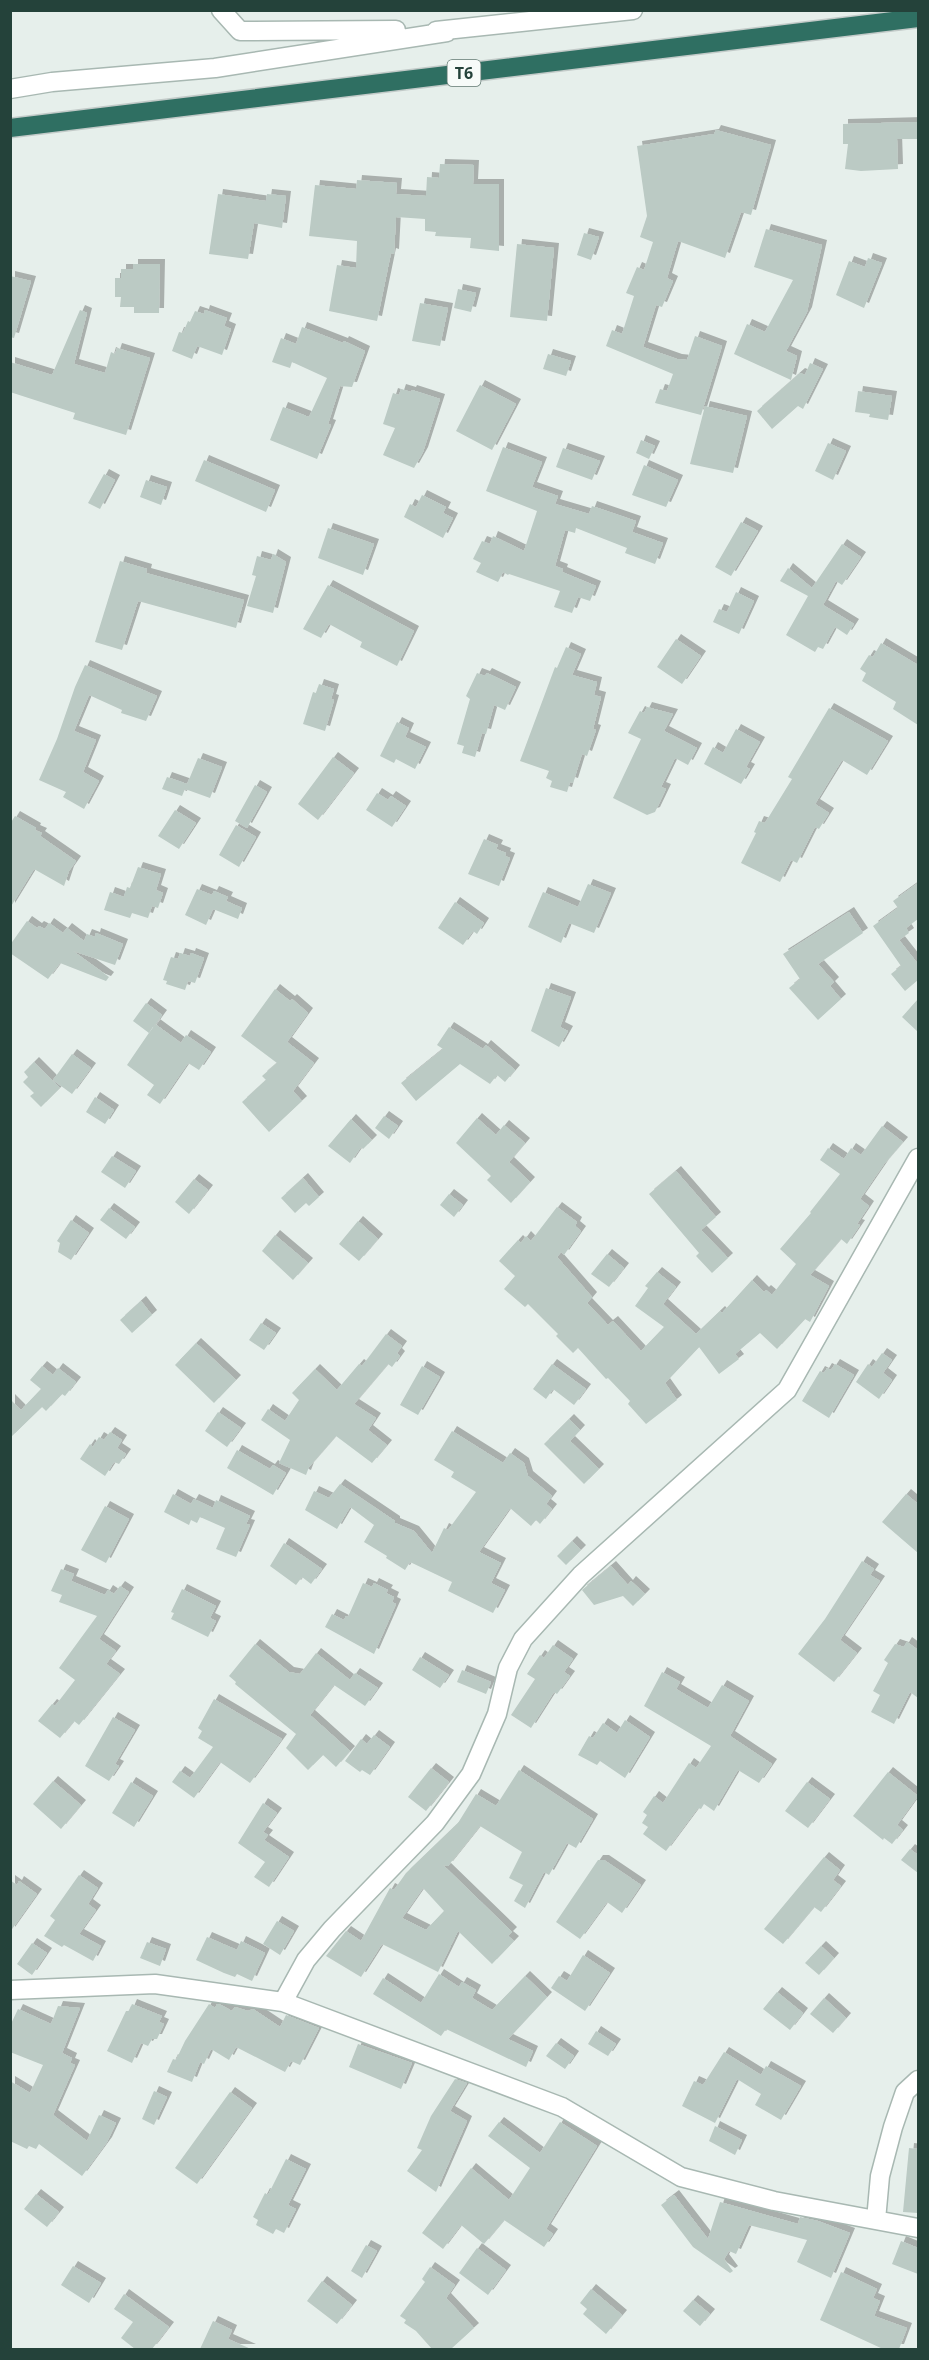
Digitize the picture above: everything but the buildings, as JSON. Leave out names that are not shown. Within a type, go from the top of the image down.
[{"type":"highway","name":"T6","points":[[10,128],[918,18]]},
{"type":"street","points":[[221,10],[240,31],[345,29],[447,32]]},
{"type":"street","points":[[10,89],[52,82],[215,68],[447,32],[633,10]]},
{"type":"street","points":[[283,2002],[306,1960],[332,1929],[435,1823],[471,1774],[497,1714],[508,1668],[524,1639],[581,1575],[787,1390],[918,1158]]},
{"type":"street","points":[[10,1990],[154,1984],[283,2002],[562,2107],[681,2177],[774,2201],[918,2228]]},
{"type":"street","points":[[876,2220],[880,2176],[892,2127],[905,2092],[918,2080]]}]
